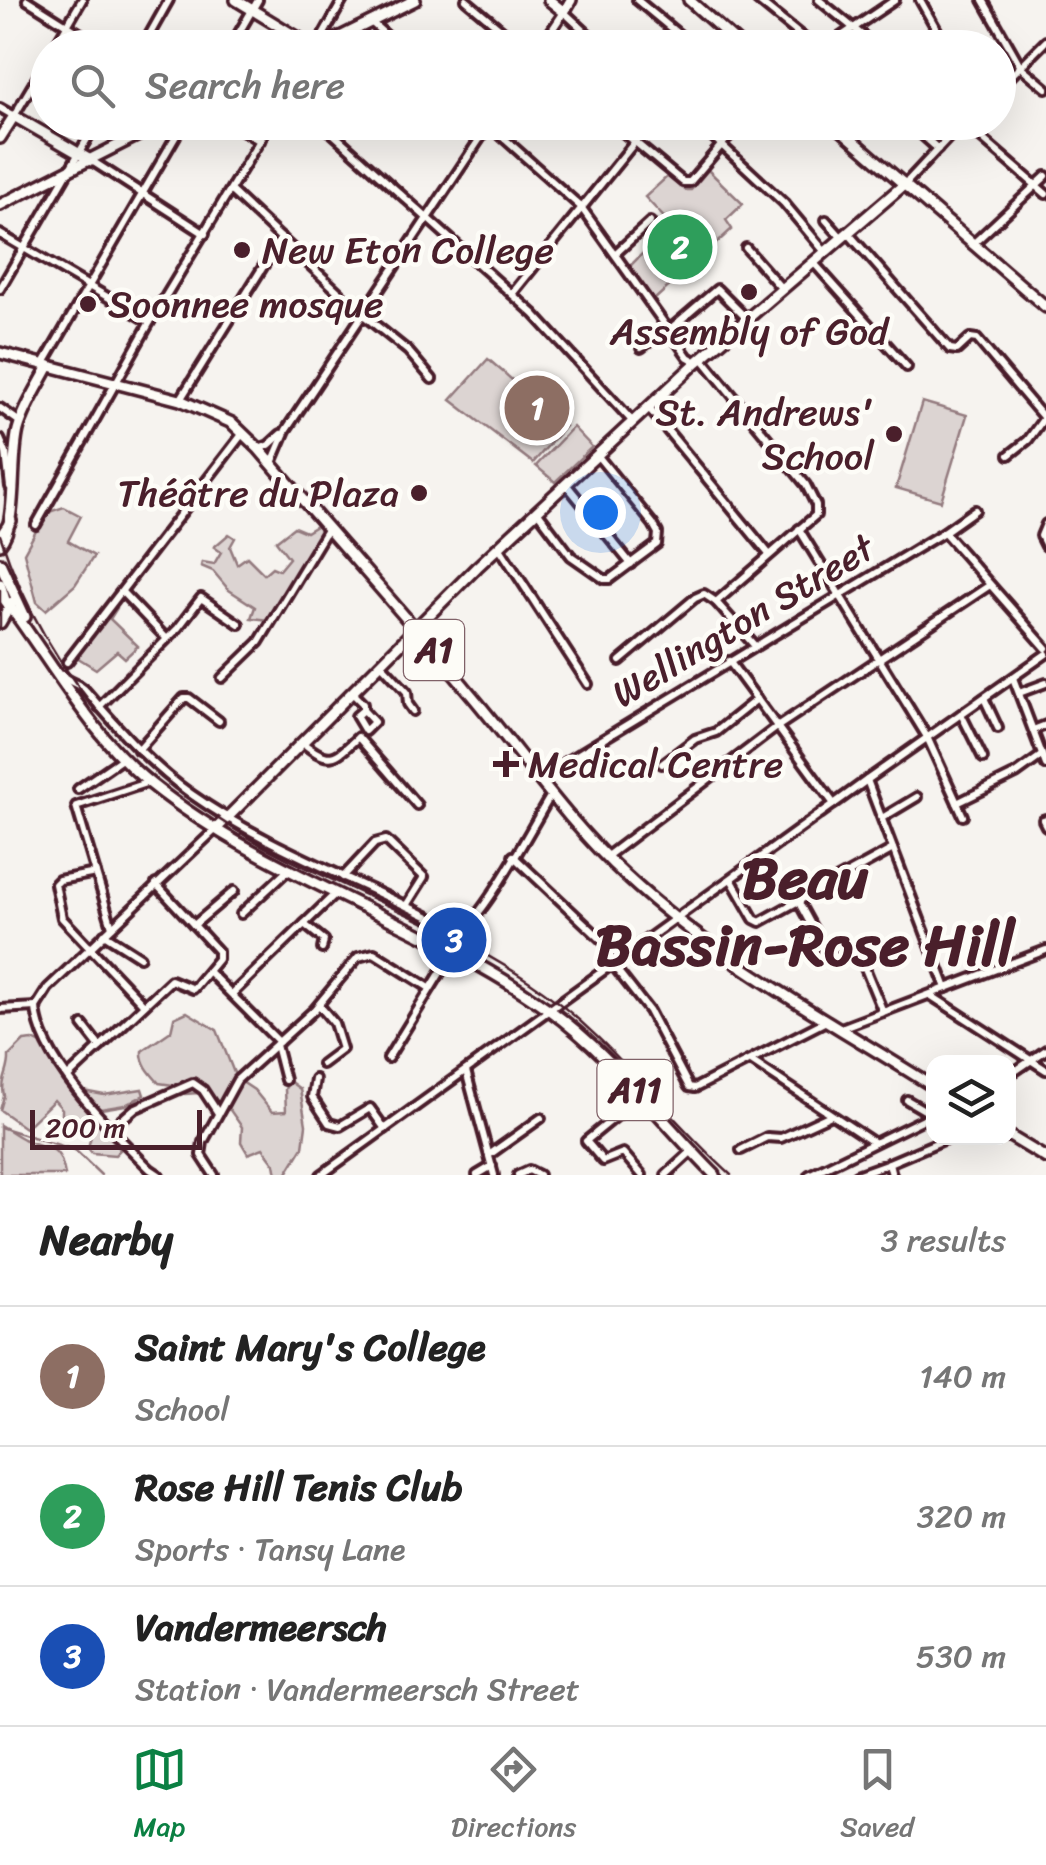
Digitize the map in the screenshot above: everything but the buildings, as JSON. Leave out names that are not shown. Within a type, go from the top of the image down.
[{"type":"main road","points":[[236,0],[286,30]]},
{"type":"main road","points":[[354,30],[415,0]]},
{"type":"main road","points":[[549,0],[564,12],[571,0]]},
{"type":"main road","points":[[688,0],[722,30]]},
{"type":"main road","points":[[0,138],[14,116],[30,125]]},
{"type":"main road","points":[[56,140],[92,161]]},
{"type":"main road","points":[[0,205],[131,140]]},
{"type":"main road","points":[[854,140],[1046,307]]},
{"type":"main road","points":[[216,830],[499,546],[699,360],[906,183]]},
{"type":"main road","name":"A1","points":[[0,354],[180,400],[221,417],[244,432],[416,629],[606,857],[677,919],[768,984],[926,1082]]},
{"type":"main road","points":[[0,540],[12,521],[10,492],[20,422],[46,366]]},
{"type":"main road","name":"A11","points":[[0,563],[1,585],[10,607],[53,671],[94,726],[149,782],[216,830],[287,871],[452,952],[550,1010],[640,1096],[714,1175]]},
{"type":"main road","points":[[0,624],[10,607]]},
{"type":"main road","name":"A11","points":[[10,607],[40,651]]},
{"type":"main road","points":[[0,624],[11,620],[24,623]]},
{"type":"main road","points":[[1016,1140],[1046,1158]]},
{"type":"street","points":[[27,0],[76,30]]},
{"type":"street","points":[[65,30],[82,0]]},
{"type":"street","points":[[152,30],[169,0]]},
{"type":"street","points":[[240,30],[258,0]]},
{"type":"street","points":[[326,30],[343,0]]},
{"type":"street","points":[[466,0],[501,30]]},
{"type":"street","points":[[637,0],[673,30]]},
{"type":"street","points":[[757,0],[794,30]]},
{"type":"street","points":[[819,0],[857,30]]},
{"type":"street","points":[[852,30],[882,3],[894,0]]},
{"type":"street","points":[[920,0],[937,30]]},
{"type":"street","points":[[983,0],[1000,30]]},
{"type":"street","points":[[552,30],[564,12],[584,30]]},
{"type":"street","points":[[371,22],[380,30]]},
{"type":"street","points":[[1016,72],[1046,41]]},
{"type":"street","points":[[1016,58],[1046,88]]},
{"type":"street","points":[[0,108],[14,116],[30,89]]},
{"type":"street","points":[[0,289],[86,140]]},
{"type":"street","points":[[46,366],[174,140]]},
{"type":"street","points":[[340,140],[512,294],[573,354],[633,422]]},
{"type":"street","points":[[272,464],[286,430],[478,140]]},
{"type":"street","points":[[507,140],[581,208],[688,357],[699,360],[806,485],[816,505],[816,515],[716,602]]},
{"type":"street","points":[[632,140],[683,182],[690,182],[726,140]]},
{"type":"street","points":[[718,140],[784,204],[826,252]]},
{"type":"street","points":[[928,140],[938,149]]},
{"type":"street","points":[[906,183],[946,140]]},
{"type":"street","points":[[984,140],[1046,194]]},
{"type":"street","points":[[36,526],[150,322],[260,141]]},
{"type":"street","points":[[512,294],[634,142]]},
{"type":"street","points":[[92,161],[204,234]]},
{"type":"street","points":[[974,243],[1046,176]]},
{"type":"street","points":[[231,191],[362,314],[408,351],[432,379]]},
{"type":"street","points":[[826,220],[846,236],[950,349],[956,350],[970,338],[977,339],[1045,417],[1028,440],[1009,455]]},
{"type":"street","points":[[616,253],[650,222]]},
{"type":"street","points":[[0,234],[150,322]]},
{"type":"street","points":[[180,400],[281,238]]},
{"type":"street","points":[[746,248],[783,290]]},
{"type":"street","points":[[814,263],[907,367]]},
{"type":"street","points":[[641,348],[717,290],[748,320]]},
{"type":"street","points":[[0,408],[20,422]]},
{"type":"street","points":[[648,408],[768,554]]},
{"type":"street","points":[[259,448],[269,445],[286,430]]},
{"type":"street","points":[[67,662],[244,432]]},
{"type":"street","points":[[0,439],[10,492]]},
{"type":"street","points":[[4,449],[16,442]]},
{"type":"street","points":[[537,511],[571,556],[604,580],[610,580],[657,544],[658,534],[597,455]]},
{"type":"street","points":[[566,484],[631,564]]},
{"type":"street","name":"Wellington Street","points":[[540,778],[975,510]]},
{"type":"street","points":[[1046,524],[1040,536],[1046,546]]},
{"type":"street","points":[[222,678],[260,642],[328,528]]},
{"type":"street","points":[[799,530],[927,737],[963,816]]},
{"type":"street","points":[[321,1175],[1046,651],[944,532]]},
{"type":"street","points":[[499,546],[588,684]]},
{"type":"street","points":[[606,857],[778,727],[990,585]]},
{"type":"street","points":[[122,592],[166,638]]},
{"type":"street","points":[[620,662],[704,594],[754,645]]},
{"type":"street","points":[[99,707],[202,597],[239,624]]},
{"type":"street","points":[[729,661],[834,804]]},
{"type":"street","points":[[381,664],[407,692],[413,711]]},
{"type":"street","points":[[53,671],[68,682],[79,684],[138,750],[188,792],[228,818],[458,932],[463,932],[490,897],[552,794]]},
{"type":"street","points":[[1013,678],[1045,765]]},
{"type":"street","points":[[1018,693],[1046,683]]},
{"type":"street","points":[[303,742],[314,752],[338,757],[374,722],[352,693]]},
{"type":"street","points":[[138,750],[184,698],[219,721]]},
{"type":"street","points":[[984,698],[998,728]]},
{"type":"street","points":[[662,764],[696,740],[716,732],[757,699]]},
{"type":"street","points":[[363,710],[356,716],[365,731]]},
{"type":"street","points":[[961,714],[983,758]]},
{"type":"street","points":[[1032,730],[1046,725]]},
{"type":"street","points":[[358,737],[418,804]]},
{"type":"street","points":[[957,803],[1016,774],[1041,756]]},
{"type":"street","points":[[78,789],[123,758]]},
{"type":"street","points":[[867,780],[946,988]]},
{"type":"street","points":[[112,927],[76,806],[149,782]]},
{"type":"street","points":[[882,818],[918,797]]},
{"type":"street","points":[[160,1175],[150,1169],[68,1077],[43,1035],[36,1007],[42,994],[216,830]]},
{"type":"street","points":[[343,877],[375,842],[386,840],[424,878],[408,904]]},
{"type":"street","points":[[730,879],[757,922],[893,849]]},
{"type":"street","points":[[513,856],[622,958]]},
{"type":"street","points":[[241,914],[287,871]]},
{"type":"street","points":[[96,873],[59,880],[54,888],[62,918],[144,1005]]},
{"type":"street","points":[[68,1077],[171,980],[193,989],[220,955],[156,884]]},
{"type":"street","points":[[194,925],[234,891]]},
{"type":"street","points":[[233,993],[334,895]]},
{"type":"street","points":[[798,901],[827,954],[836,957],[853,952],[860,956],[883,1012]]},
{"type":"street","points":[[304,924],[324,940],[322,949]]},
{"type":"street","points":[[104,934],[140,957]]},
{"type":"street","points":[[842,1028],[1046,950]]},
{"type":"street","points":[[388,1058],[452,952]]},
{"type":"street","points":[[214,1175],[202,1155],[202,1142],[237,1080],[319,1005],[358,956],[374,953],[428,987]]},
{"type":"street","points":[[613,964],[650,1010],[688,1087],[695,1088],[751,1062],[829,1020]]},
{"type":"street","points":[[210,972],[277,1044],[285,1080]]},
{"type":"street","points":[[929,994],[1046,1070]]},
{"type":"street","points":[[319,1005],[334,1024],[342,1050],[322,1064]]},
{"type":"street","points":[[0,1009],[36,1007]]},
{"type":"street","points":[[84,1026],[100,1046]]},
{"type":"street","points":[[1016,1070],[1046,1050]]},
{"type":"street","points":[[751,1062],[873,1142]]},
{"type":"street","points":[[466,1071],[494,1175]]},
{"type":"street","points":[[315,1078],[312,1097],[329,1123],[340,1126],[370,1108],[384,1129]]},
{"type":"street","points":[[112,1128],[134,1109],[193,1083],[203,1090],[218,1112]]},
{"type":"street","points":[[640,1096],[586,1141],[603,1162],[622,1153],[642,1175]]},
{"type":"street","points":[[907,1100],[926,1110]]},
{"type":"street","points":[[741,1150],[832,1115]]},
{"type":"street","points":[[809,1175],[926,1117]]},
{"type":"street","points":[[489,1154],[541,1118]]},
{"type":"street","points":[[856,1175],[931,1145]]},
{"type":"street","points":[[666,1175],[692,1152]]},
{"type":"street","points":[[888,1163],[892,1175]]},
{"type":"street","points":[[476,1175],[492,1166]]},
{"type":"street","points":[[518,1175],[529,1170],[540,1175]]},
{"type":"shaded area","points":[[708,170],[743,204],[726,220],[732,229],[654,300],[630,266],[671,225],[645,197],[669,175],[685,190],[691,190]]},
{"type":"shaded area","points":[[488,359],[565,426],[533,463],[451,400]]},
{"type":"shaded area","points":[[922,402],[967,415],[941,501],[896,488]]},
{"type":"shaded area","points":[[573,427],[592,447],[555,482],[536,466]]},
{"type":"shaded area","points":[[64,507],[81,516],[68,541],[94,556],[75,585],[46,610],[37,602],[24,553],[46,513]]},
{"type":"shaded area","points":[[316,526],[322,531],[269,620],[251,618],[255,607],[229,590],[213,571],[201,566],[202,562],[214,564],[221,552],[214,547],[229,534],[235,538],[230,547],[237,564],[247,557],[264,574],[272,567],[279,570],[289,558],[276,541],[294,527],[306,532]]},
{"type":"shaded area","points":[[114,605],[117,608],[110,619],[138,646],[125,658],[117,651],[96,669],[75,656]]},
{"type":"shaded area","points":[[187,1012],[217,1030],[236,1078],[254,1090],[272,1112],[286,1111],[285,1089],[289,1081],[300,1089],[306,1125],[303,1147],[286,1175],[277,1175],[275,1164],[263,1148],[248,1154],[241,1142],[242,1127],[230,1110],[209,1105],[199,1093],[185,1094],[173,1085],[159,1083],[147,1068],[142,1051],[171,1031],[174,1018]]},
{"type":"shaded area","points":[[33,1040],[45,1046],[73,1089],[104,1095],[142,1089],[144,1095],[125,1105],[89,1111],[120,1150],[115,1155],[92,1153],[88,1148],[93,1128],[76,1116],[62,1116],[62,1109],[54,1100],[25,1128],[0,1110],[9,1056],[24,1041]]},
{"type":"shaded area","points":[[0,1125],[56,1152],[65,1175],[0,1175]]},
{"type":"waterway","points":[[0,1127],[75,1150],[101,1175]]},
{"type":"tram line","points":[[0,535],[46,638],[76,684],[149,765],[238,832],[442,931],[530,982],[611,1050],[731,1175]]},
{"type":"tram line","points":[[0,590],[0,629]]},
{"type":"place","name":"Rose Hill Tenis Club","points":[[680,247]]},
{"type":"place","name":"New Eton College","points":[[242,250]]},
{"type":"place","name":"Assembly of God","points":[[749,292]]},
{"type":"place","name":"Soonnee mosque","points":[[88,304]]},
{"type":"place","name":"Saint Mary's College","points":[[537,408]]},
{"type":"place","name":"St. Andrews' School","points":[[894,434]]},
{"type":"place","name":"Théâtre du Plaza","points":[[419,493]]},
{"type":"place","name":"Medical Centre","points":[[506,764]]},
{"type":"place","name":"Vandermeersch","points":[[454,940]]},
{"type":"district","name":"Beau Bassin-Rose Hill","points":[[805,911]]}]
